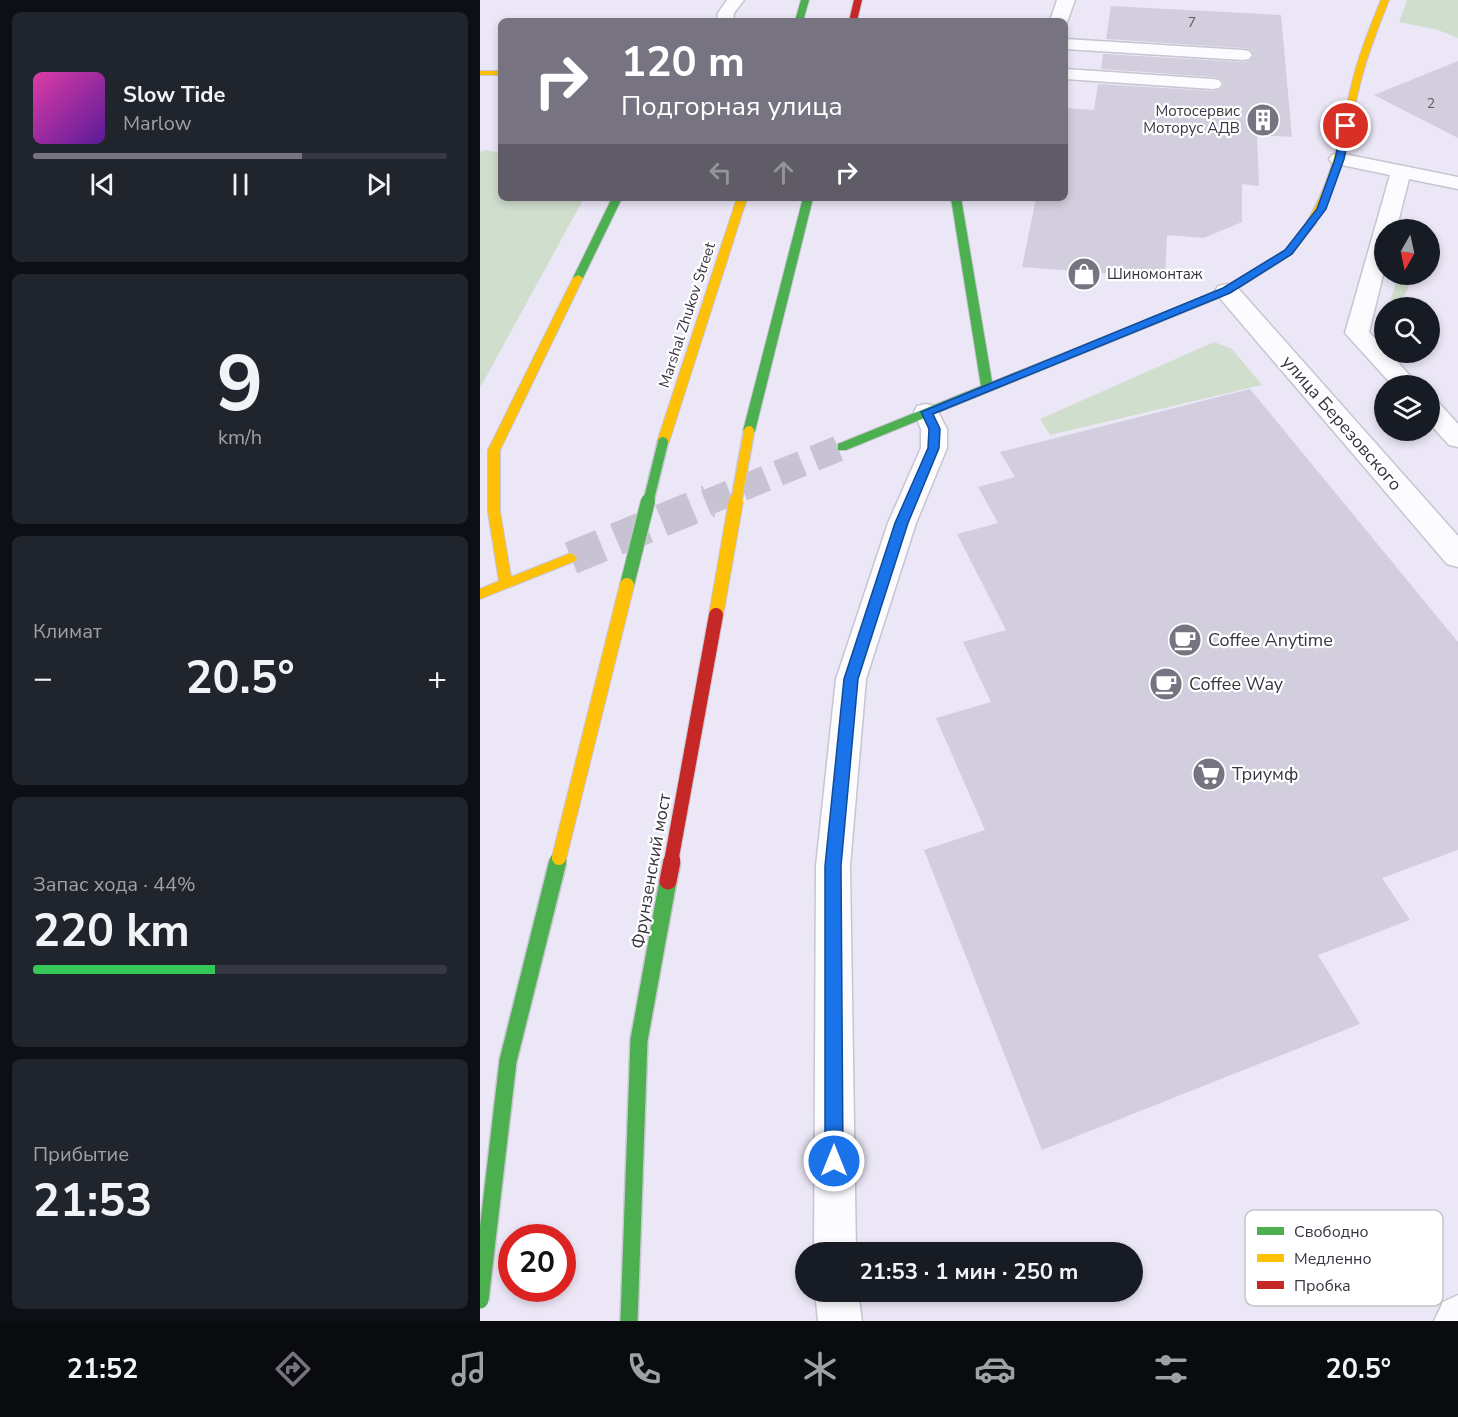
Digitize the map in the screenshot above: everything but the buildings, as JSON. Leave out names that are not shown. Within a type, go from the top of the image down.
[{"type":"main road","points":[[800,18],[805,0]]},
{"type":"main road","points":[[854,18],[858,0]]},
{"type":"main road","points":[[842,447],[1227,291],[1289,252],[1321,209],[1340,159],[1361,64],[1385,0]]},
{"type":"main road","points":[[480,73],[498,73]]},
{"type":"main road","points":[[506,585],[494,512],[494,450],[616,201]]},
{"type":"main road","name":"Marshal Zhukov Street","points":[[480,1300],[508,1061],[663,442],[741,201]]},
{"type":"main road","name":"Фрунзенский мост","points":[[629,1321],[639,1040],[749,431],[807,201]]},
{"type":"main road","points":[[956,201],[987,387]]},
{"type":"main road","points":[[480,594],[571,558]]},
{"type":"street","points":[[1060,18],[1066,0]]},
{"type":"street","name":"улица Березовского","points":[[1227,291],[1458,556]]},
{"type":"lane","points":[[725,18],[726,13],[736,0]]},
{"type":"lane","points":[[1068,44],[1243,55]]},
{"type":"lane","points":[[1068,74],[1213,84]]},
{"type":"lane","points":[[1340,159],[1458,183]]},
{"type":"lane","points":[[1388,219],[1401,171]]},
{"type":"lane","points":[[1374,271],[1357,333],[1397,375]]},
{"type":"lane","points":[[835,1242],[833,866],[851,679],[902,523],[933,448],[934,429],[926,412]]},
{"type":"lane","points":[[1440,419],[1458,438]]},
{"type":"lane","points":[[838,1302],[840,1321]]},
{"type":"green space","points":[[1407,0],[1458,0],[1458,38],[1438,30],[1399,22]]},
{"type":"green space","points":[[486,150],[498,152],[498,201],[582,201],[480,388],[480,152]]},
{"type":"green space","points":[[1395,285],[1409,285],[1404,297],[1391,297]]},
{"type":"green space","points":[[1214,342],[1232,349],[1262,385],[1050,435],[1040,419]]},
{"type":"tunnel","points":[[706,503],[842,447]]},
{"type":"tunnel","points":[[571,558],[709,501]]},
{"type":"traffic: fast","points":[[800,18],[805,0]]},
{"type":"traffic: fast","points":[[578,278],[616,201]]},
{"type":"traffic: fast","points":[[749,431],[807,201]]},
{"type":"traffic: fast","points":[[956,201],[987,387]]},
{"type":"traffic: fast","points":[[842,447],[1227,291],[1289,252],[1311,223]]},
{"type":"traffic: fast","points":[[627,585],[663,442]]},
{"type":"traffic: fast","points":[[480,1300],[508,1061],[559,858]]},
{"type":"traffic: fast","points":[[629,1321],[639,1040],[668,881]]},
{"type":"traffic: slow","points":[[1311,223],[1322,206],[1337,167],[1361,65],[1385,0]]},
{"type":"traffic: slow","points":[[480,73],[498,73]]},
{"type":"traffic: slow","points":[[663,442],[741,201]]},
{"type":"traffic: slow","points":[[506,585],[494,512],[494,450],[578,278]]},
{"type":"traffic: slow","points":[[716,615],[749,431]]},
{"type":"traffic: slow","points":[[480,594],[571,558]]},
{"type":"traffic: slow","points":[[559,858],[627,585]]},
{"type":"traffic: jam","points":[[854,18],[858,0]]},
{"type":"traffic: jam","points":[[668,881],[716,615]]},
{"type":"place","name":"Мотосервис Моторус АДВ","points":[[1263,120]]},
{"type":"place","name":"Шиномонтаж","points":[[1084,274]]},
{"type":"place","name":"Coffee Anytime","points":[[1185,640]]},
{"type":"place","name":"Coffee Way","points":[[1166,684]]},
{"type":"place","name":"Триумф","points":[[1209,774]]},
{"type":"route","points":[[834,1161],[833,866],[851,679],[902,523],[933,448],[934,429],[926,412],[1227,291],[1289,252],[1321,209],[1340,159],[1346,126]]}]
